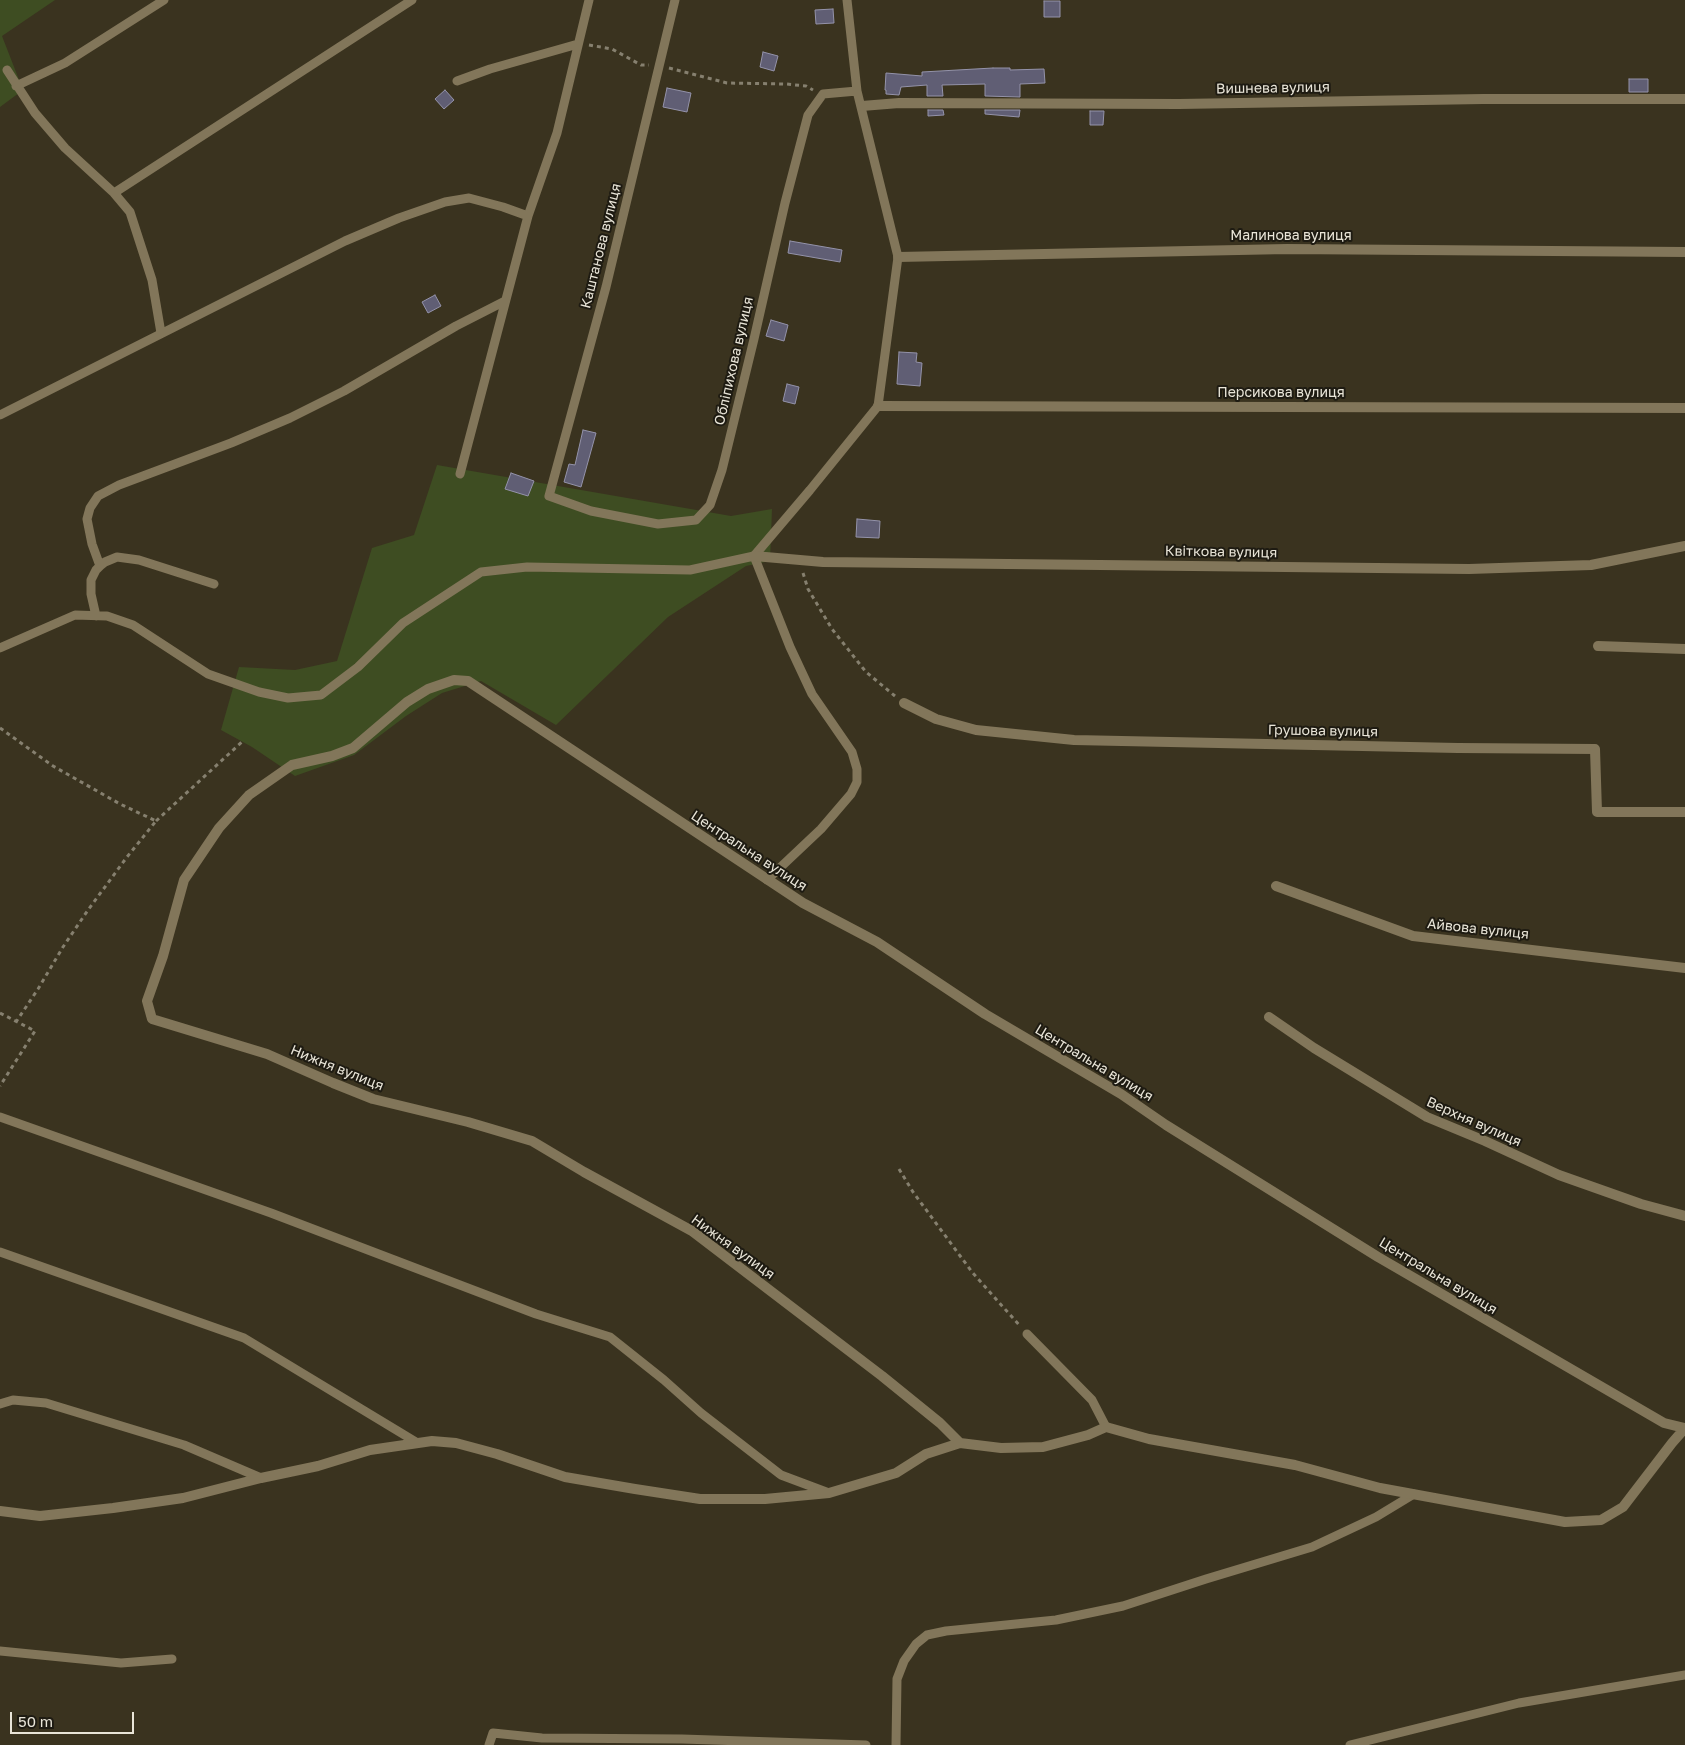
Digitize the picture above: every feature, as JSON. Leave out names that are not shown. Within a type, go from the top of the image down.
[{"type":"street","name":"Вишнева вулиця","points":[[862,106],[899,103],[1179,104],[1483,99],[1685,99]]},
{"type":"street","name":"Малинова вулиця","points":[[898,258],[1287,249],[1685,252]]},
{"type":"street","name":"Персикова вулиця","points":[[878,406],[1685,408]]},
{"type":"street","name":"Квіткова вулиця","points":[[754,556],[823,562],[1469,569],[1591,565],[1685,546]]},
{"type":"street","points":[[1598,646],[1685,648]]},
{"type":"street","name":"Нижня вулиця","points":[[500,703],[468,681],[454,680],[428,689],[407,702],[352,748],[332,756],[292,765],[249,795],[219,828],[184,880],[163,956],[147,1001],[152,1019],[267,1054],[332,1084],[373,1099],[468,1122],[532,1141],[584,1172],[692,1231],[882,1376],[940,1423],[960,1443]]},
{"type":"street","name":"Центральна вулиця","points":[[500,703],[803,903],[877,942],[985,1014],[1121,1094],[1166,1125],[1378,1257],[1664,1423],[1684,1428]]},
{"type":"street","name":"Грушова вулиця","points":[[904,703],[936,719],[976,730],[1074,740],[1595,749],[1597,812],[1685,812]]},
{"type":"street","name":"Айвова вулиця","points":[[1276,886],[1413,936],[1685,968]]},
{"type":"street","name":"Верхня вулиця","points":[[1269,1017],[1314,1048],[1427,1117],[1559,1175],[1641,1204],[1685,1216]]},
{"type":"street","points":[[0,1511],[40,1516],[183,1498],[318,1466],[370,1450],[432,1441],[456,1443],[497,1454],[565,1477],[700,1499],[765,1499],[829,1493],[896,1473],[926,1454],[960,1443],[1001,1448],[1043,1447],[1088,1435],[1106,1427],[1149,1439],[1295,1465],[1380,1488],[1566,1522],[1601,1520],[1623,1508],[1684,1428]]},
{"type":"lane","points":[[16,86],[66,63],[164,0]]},
{"type":"lane","points":[[114,193],[412,0]]},
{"type":"lane","points":[[460,474],[528,216],[557,133],[589,0]]},
{"type":"lane","name":"Каштанова вулиця","points":[[549,496],[606,287],[675,0]]},
{"type":"lane","points":[[0,648],[75,615],[107,616],[133,625],[208,674],[259,692],[288,698],[321,695],[358,667],[403,623],[481,572],[528,567],[690,570],[754,556],[878,406],[898,258],[857,91],[847,0]]},
{"type":"lane","points":[[457,82],[490,69],[578,44]]},
{"type":"lane","points":[[6,70],[35,113],[64,148],[114,193],[130,212],[152,280],[161,334]]},
{"type":"lane","points":[[823,94],[857,91]]},
{"type":"lane","name":"Обліпихова вулиця","points":[[549,496],[591,511],[658,524],[696,520],[710,505],[722,470],[785,203],[808,115],[823,94]]},
{"type":"lane","points":[[0,415],[345,241],[399,218],[445,202],[469,198],[528,216]]},
{"type":"lane","points":[[100,566],[92,544],[87,519],[90,508],[98,496],[119,485],[231,443],[290,418],[344,391],[456,326],[506,301]]},
{"type":"lane","points":[[754,556],[790,647],[812,694],[852,752],[857,769],[857,782],[851,794],[821,829],[767,880]]},
{"type":"lane","points":[[96,616],[91,594],[91,580],[100,566],[117,557],[139,560],[214,584]]},
{"type":"lane","points":[[0,1117],[271,1213],[536,1314],[610,1337],[664,1380],[701,1413],[781,1474],[829,1493]]},
{"type":"lane","points":[[0,1252],[244,1338],[416,1442]]},
{"type":"lane","points":[[1027,1334],[1092,1400],[1106,1427]]},
{"type":"lane","points":[[0,1404],[13,1400],[46,1403],[184,1445],[261,1478]]},
{"type":"lane","points":[[896,1745],[897,1679],[904,1661],[916,1644],[927,1635],[1056,1620],[1123,1606],[1312,1547],[1376,1517],[1414,1494]]},
{"type":"lane","points":[[0,1651],[121,1663],[172,1659]]},
{"type":"lane","points":[[1350,1745],[1519,1703],[1685,1675]]},
{"type":"lane","points":[[489,1745],[493,1733],[542,1738],[682,1739],[866,1745]]},
{"type":"path","points":[[578,44],[612,50],[641,65],[660,66],[727,83],[806,86],[823,94]]},
{"type":"path","points":[[799,560],[808,589],[832,629],[866,672],[904,703]]},
{"type":"path","points":[[0,728],[53,766],[120,804],[156,821]]},
{"type":"path","points":[[16,1022],[83,918],[127,857],[156,821],[244,740]]},
{"type":"path","points":[[0,1013],[36,1031],[0,1086]]},
{"type":"path","points":[[899,1169],[913,1192],[972,1272],[1027,1334]]},
{"type":"green space","points":[[0,0],[55,0],[2,36],[23,90],[0,107]]},
{"type":"green space","points":[[437,465],[731,516],[772,509],[770,561],[746,566],[668,617],[556,725],[481,681],[442,693],[406,716],[354,755],[295,776],[252,747],[221,730],[239,667],[295,670],[337,661],[372,548],[414,535]]},
{"type":"building","points":[[1044,1],[1060,1],[1060,17],[1044,17]]},
{"type":"building","points":[[833,9],[834,23],[816,24],[815,10]]},
{"type":"building","points":[[763,52],[778,56],[774,71],[760,67]]},
{"type":"building","points":[[1010,68],[1010,70],[1044,69],[1045,83],[1020,84],[1020,97],[985,96],[985,84],[942,85],[943,96],[927,96],[927,85],[901,87],[899,95],[886,94],[885,90],[886,73],[922,76],[922,72]]},
{"type":"building","points":[[1629,79],[1648,79],[1648,92],[1629,92]]},
{"type":"building","points":[[667,88],[691,93],[687,112],[663,107]]},
{"type":"building","points":[[445,90],[454,100],[444,109],[435,99]]},
{"type":"building","points":[[928,110],[943,110],[944,115],[928,116]]},
{"type":"building","points":[[985,110],[1020,110],[1019,117],[985,114]]},
{"type":"building","points":[[1090,111],[1104,111],[1103,125],[1090,125]]},
{"type":"building","points":[[790,241],[842,250],[840,262],[788,253]]},
{"type":"building","points":[[435,295],[441,306],[428,313],[422,302]]},
{"type":"building","points":[[771,320],[788,325],[784,341],[766,336]]},
{"type":"building","points":[[899,352],[917,353],[916,362],[922,363],[920,386],[897,384]]},
{"type":"building","points":[[787,384],[799,387],[795,404],[783,401]]},
{"type":"building","points":[[583,430],[596,433],[581,487],[564,482],[569,464],[575,465]]},
{"type":"building","points":[[511,473],[534,481],[528,496],[505,489]]},
{"type":"building","points":[[857,519],[880,521],[879,538],[856,537]]}]
